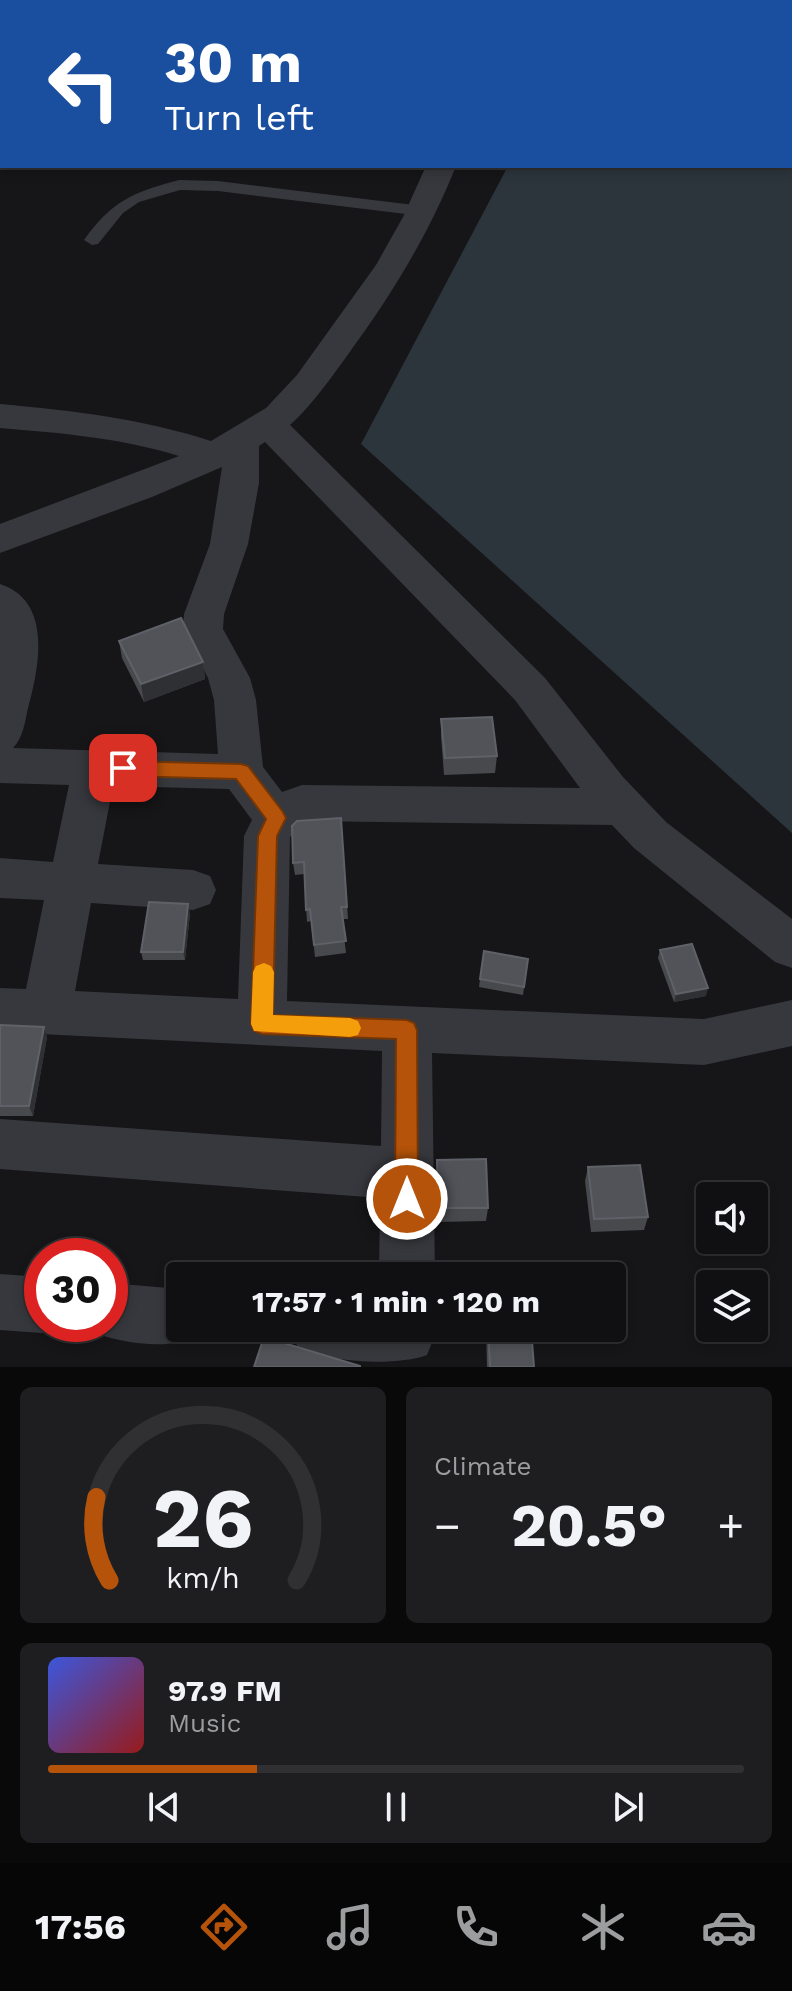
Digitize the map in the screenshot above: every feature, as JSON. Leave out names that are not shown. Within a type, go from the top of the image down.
[{"type":"street","points":[[0,539],[171,473],[240,439],[293,403],[374,296],[411,235],[440,168]]},
{"type":"street","points":[[0,416],[70,422],[149,434],[240,439],[530,689],[623,807],[690,869],[792,947]]},
{"type":"street","points":[[240,439],[240,483],[229,544],[204,614],[203,629],[229,678],[235,700],[241,772],[276,818]]},
{"type":"street","points":[[0,599],[8,605],[19,626],[21,642],[0,735]]},
{"type":"street","points":[[0,765],[241,772]]},
{"type":"street","points":[[94,768],[71,882],[23,1011],[704,1042],[792,1023]]},
{"type":"street","points":[[262,1024],[267,836],[276,818],[286,809],[302,803],[623,807]]},
{"type":"street","points":[[0,878],[193,890]]},
{"type":"street","points":[[407,1030],[407,1262]]},
{"type":"street","points":[[0,1144],[407,1174]]},
{"type":"street","points":[[0,1302],[24,1304]]},
{"type":"street","points":[[128,1313],[166,1316]]},
{"type":"lane","points":[[92,240],[117,210],[133,199],[179,185],[218,186],[422,211]]},
{"type":"shaded area","points":[[507,168],[792,168],[792,833],[361,444]]},
{"type":"building","points":[[181,618],[203,662],[141,684],[119,641]]},
{"type":"building","points":[[492,717],[497,756],[445,758],[441,719]]},
{"type":"building","points":[[341,818],[347,907],[341,907],[346,941],[314,945],[310,909],[306,910],[304,862],[293,863],[292,826],[297,821]]},
{"type":"building","points":[[149,902],[188,904],[183,952],[141,952]]},
{"type":"building","points":[[692,944],[708,988],[676,994],[660,950]]},
{"type":"building","points":[[484,951],[528,959],[524,987],[480,979]]},
{"type":"building","points":[[0,1025],[44,1027],[29,1106],[0,1106]]},
{"type":"building","points":[[486,1159],[488,1208],[438,1208],[437,1160]]},
{"type":"building","points":[[640,1165],[648,1217],[594,1219],[588,1167]]},
{"type":"building","points":[[262,1342],[281,1342],[360,1366],[360,1367],[254,1367]]},
{"type":"building","points":[[489,1342],[532,1342],[534,1367],[490,1367]]},
{"type":"slow traffic","points":[[264,972],[262,1024],[350,1028]]},
{"type":"route","points":[[123,768],[241,772],[276,818],[267,836],[262,1024],[407,1030],[407,1199]]}]
